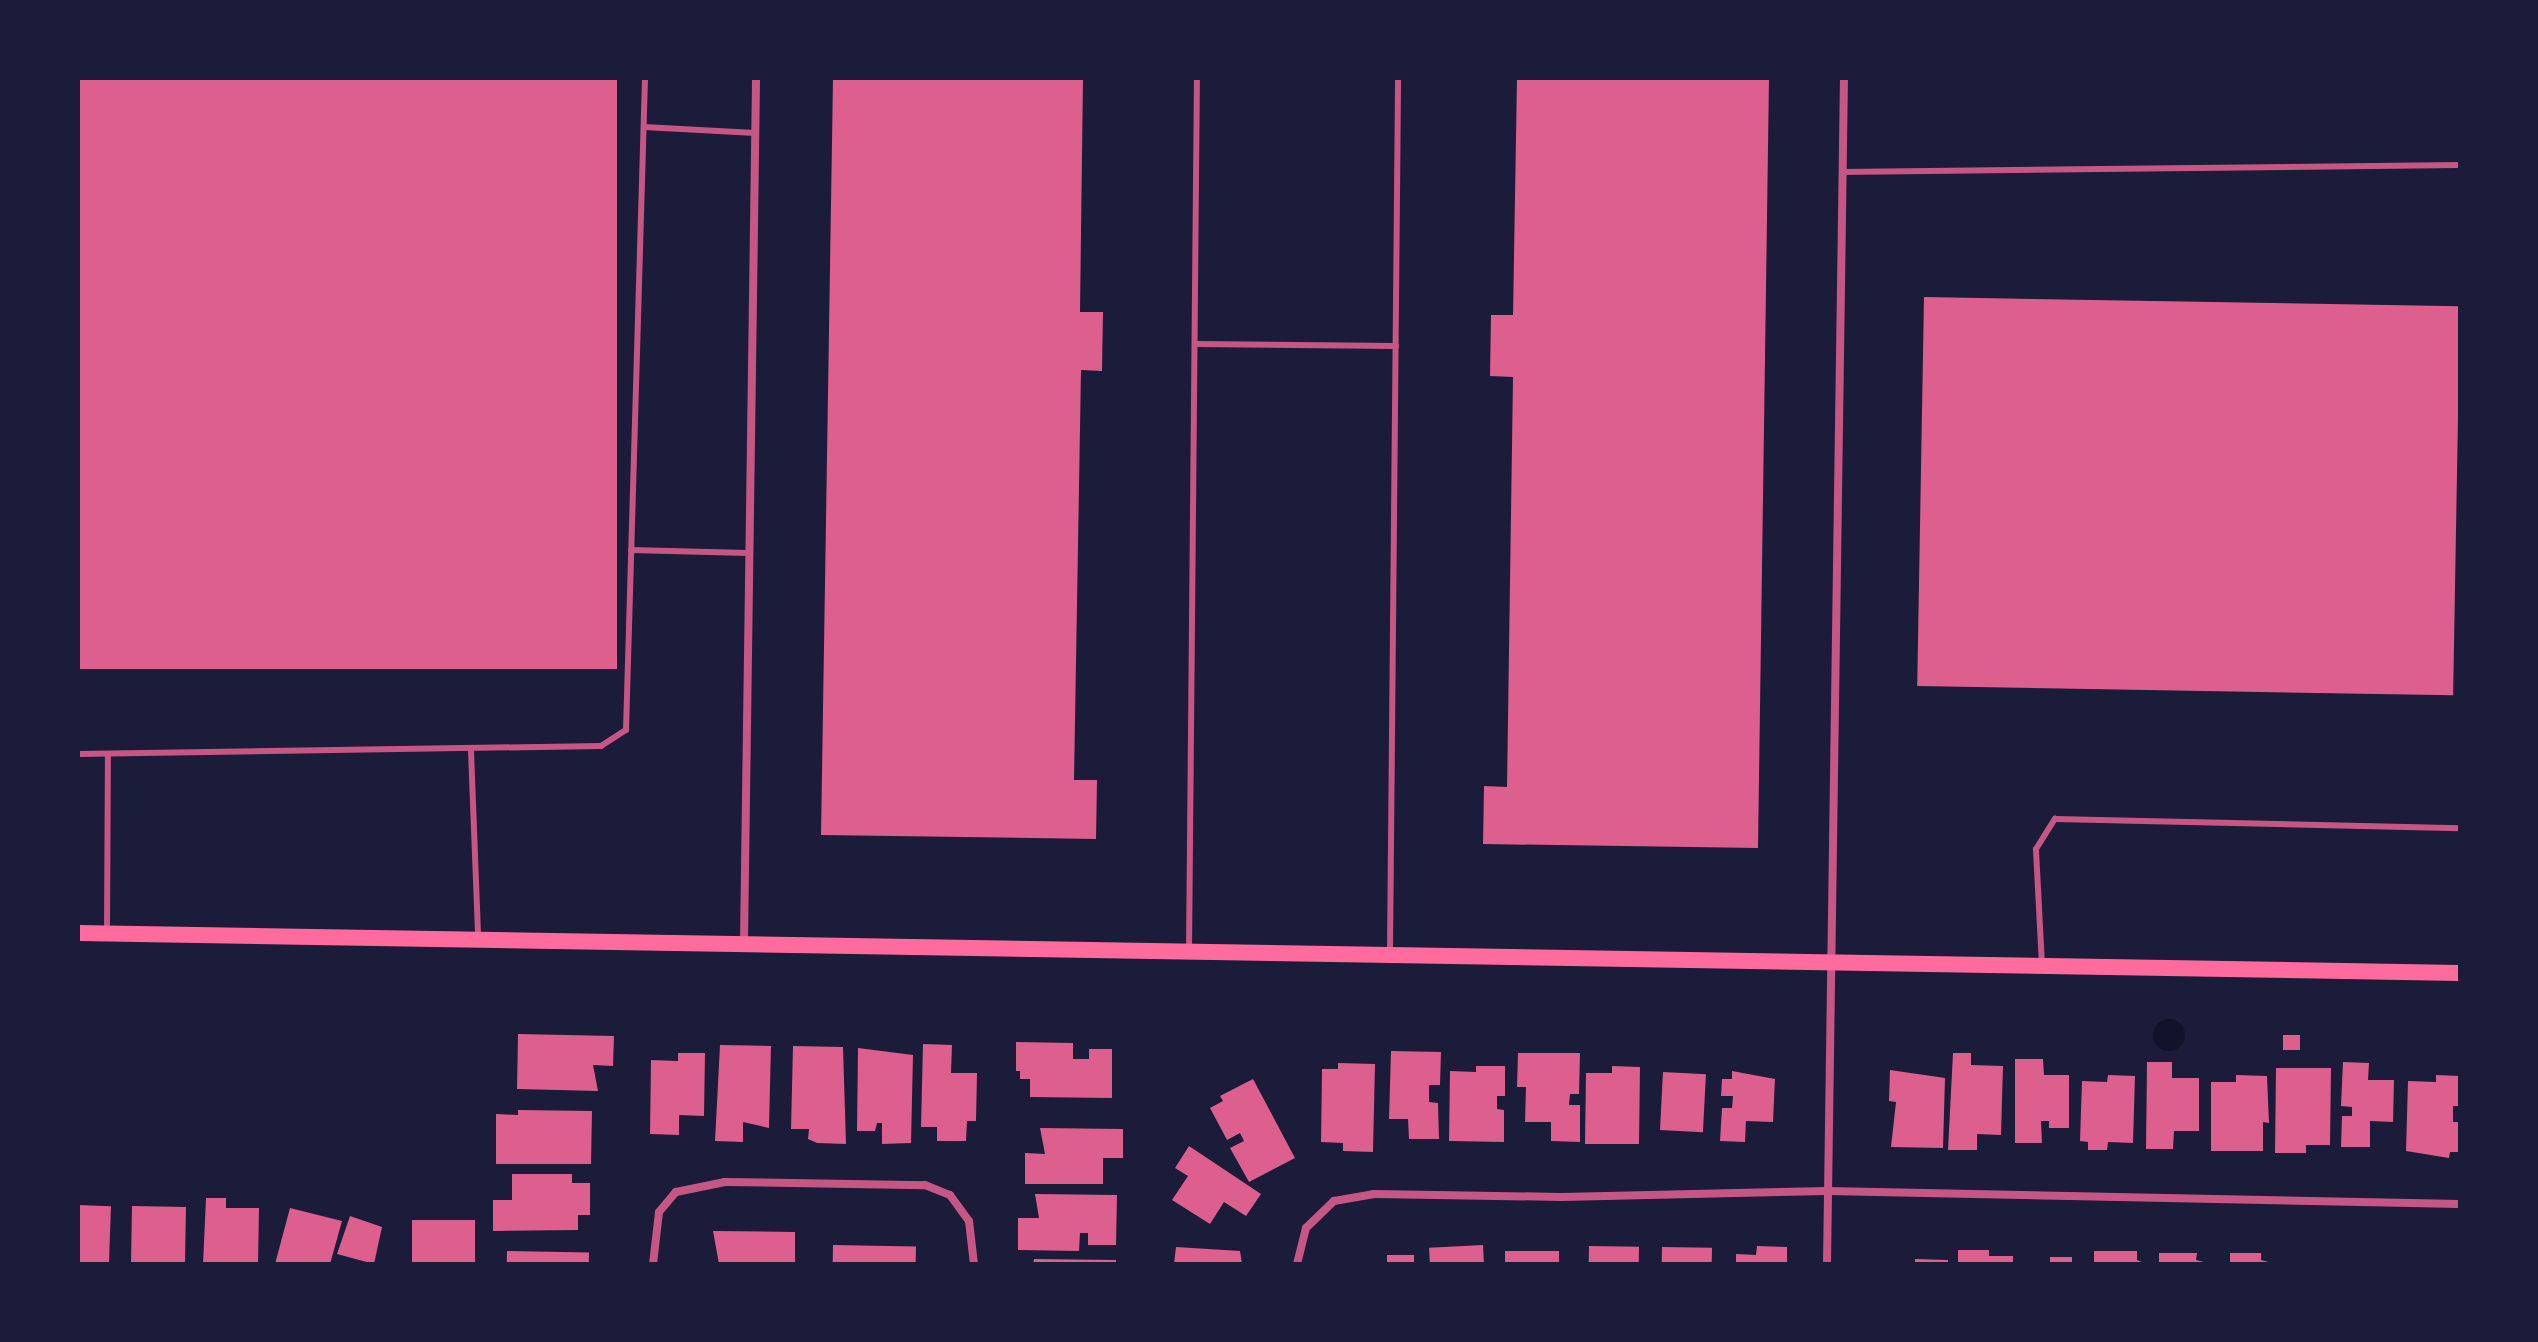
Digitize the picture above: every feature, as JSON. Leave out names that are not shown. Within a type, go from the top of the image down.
[{"type":"main road","points":[[78,933],[744,941],[1189,952],[2460,973]]},
{"type":"street","points":[[744,941],[756,78]]},
{"type":"street","points":[[1827,1264],[1844,78]]},
{"type":"street","points":[[653,1264],[659,1212],[676,1192],[699,1184],[802,1183],[925,1185],[950,1195],[969,1221],[974,1264]]},
{"type":"street","points":[[1297,1264],[1306,1228],[1334,1201],[1374,1194],[1562,1197],[1828,1191],[2460,1204]]},
{"type":"lane","points":[[78,754],[471,751],[601,746],[626,730],[645,78]]},
{"type":"lane","points":[[1189,952],[1197,78]]},
{"type":"lane","points":[[1390,955],[1398,78]]},
{"type":"lane","points":[[644,127],[755,133]]},
{"type":"lane","points":[[1842,172],[2460,165]]},
{"type":"lane","points":[[1195,344],[1396,346]]},
{"type":"lane","points":[[631,550],[748,553]]},
{"type":"lane","points":[[471,751],[478,937]]},
{"type":"lane","points":[[107,933],[108,754]]},
{"type":"lane","points":[[2042,966],[2036,849],[2055,819],[2460,828]]},
{"type":"shaded area","points":[[2169,1019],[2180,1024],[2185,1035],[2180,1046],[2169,1051],[2158,1046],[2153,1035],[2158,1024]]},
{"type":"building","points":[[78,78],[617,78],[617,669],[78,669]]},
{"type":"building","points":[[833,78],[1083,78],[1080,312],[1103,312],[1102,371],[1081,370],[1074,780],[1097,780],[1096,839],[821,835]]},
{"type":"building","points":[[1517,78],[1769,78],[1758,848],[1483,844],[1484,786],[1507,787],[1513,377],[1490,376],[1491,315],[1513,315]]},
{"type":"building","points":[[1924,297],[2460,306],[2453,695],[1917,686]]},
{"type":"building","points":[[518,1034],[614,1036],[613,1066],[593,1065],[598,1091],[517,1089]]},
{"type":"building","points":[[2283,1035],[2300,1035],[2300,1050],[2283,1050]]},
{"type":"building","points":[[1016,1042],[1073,1043],[1073,1059],[1089,1059],[1089,1049],[1112,1049],[1112,1098],[1030,1097],[1030,1079],[1020,1079],[1020,1071],[1016,1071]]},
{"type":"building","points":[[923,1044],[952,1045],[951,1073],[977,1073],[976,1121],[967,1121],[966,1141],[937,1141],[937,1127],[921,1127]]},
{"type":"building","points":[[720,1045],[771,1046],[769,1128],[743,1122],[743,1142],[715,1141]]},
{"type":"building","points":[[793,1046],[843,1047],[846,1144],[817,1143],[808,1139],[809,1129],[791,1129]]},
{"type":"building","points":[[858,1048],[913,1055],[911,1143],[882,1144],[882,1123],[877,1123],[875,1131],[857,1131]]},
{"type":"building","points":[[1391,1051],[1441,1052],[1440,1085],[1429,1085],[1429,1102],[1438,1103],[1439,1139],[1409,1139],[1408,1119],[1389,1119]]},
{"type":"building","points":[[678,1053],[705,1053],[704,1116],[679,1115],[679,1135],[650,1134],[651,1060],[678,1061]]},
{"type":"building","points":[[1518,1053],[1580,1053],[1579,1094],[1570,1094],[1569,1105],[1580,1105],[1580,1142],[1551,1141],[1551,1122],[1525,1122],[1526,1087],[1517,1087]]},
{"type":"building","points":[[1953,1053],[1971,1053],[1971,1065],[2003,1066],[2001,1135],[1977,1134],[1977,1150],[1948,1150]]},
{"type":"building","points":[[2015,1059],[2043,1059],[2044,1075],[2069,1075],[2069,1128],[2049,1128],[2049,1121],[2041,1121],[2042,1143],[2015,1143]]},
{"type":"building","points":[[2147,1062],[2172,1062],[2172,1078],[2199,1078],[2199,1131],[2174,1131],[2173,1149],[2146,1149]]},
{"type":"building","points":[[2343,1062],[2369,1063],[2368,1080],[2394,1080],[2393,1122],[2370,1121],[2370,1147],[2341,1147],[2342,1116],[2352,1116],[2352,1107],[2341,1106]]},
{"type":"building","points":[[1338,1063],[1375,1064],[1373,1152],[1343,1151],[1343,1143],[1321,1142],[1322,1069],[1338,1069]]},
{"type":"building","points":[[1476,1066],[1505,1066],[1505,1096],[1497,1096],[1497,1109],[1504,1110],[1504,1142],[1449,1141],[1450,1071],[1476,1072]]},
{"type":"building","points":[[1612,1066],[1640,1067],[1639,1144],[1585,1144],[1586,1073],[1612,1073]]},
{"type":"building","points":[[2276,1068],[2331,1068],[2330,1145],[2306,1145],[2306,1153],[2275,1153]]},
{"type":"building","points":[[1890,1070],[1945,1078],[1943,1148],[1891,1147],[1896,1102],[1889,1101]]},
{"type":"building","points":[[1732,1071],[1775,1079],[1773,1122],[1746,1121],[1745,1142],[1720,1141],[1722,1108],[1732,1108],[1733,1096],[1721,1096],[1722,1079],[1732,1079]]},
{"type":"building","points":[[1663,1072],[1706,1074],[1703,1132],[1660,1130]]},
{"type":"building","points":[[2108,1075],[2135,1076],[2133,1143],[2108,1142],[2107,1150],[2088,1150],[2088,1142],[2080,1141],[2082,1081],[2107,1082]]},
{"type":"building","points":[[2236,1075],[2267,1076],[2269,1123],[2263,1122],[2263,1151],[2211,1151],[2211,1082],[2236,1082]]},
{"type":"building","points":[[2436,1075],[2460,1076],[2460,1106],[2453,1106],[2453,1122],[2460,1122],[2459,1152],[2450,1152],[2449,1158],[2406,1151],[2408,1081],[2436,1082]]},
{"type":"building","points":[[1253,1079],[1295,1158],[1249,1182],[1230,1148],[1244,1141],[1240,1133],[1227,1140],[1210,1108],[1223,1101],[1220,1096]]},
{"type":"building","points":[[518,1110],[592,1111],[591,1164],[496,1164],[496,1114],[518,1115]]},
{"type":"building","points":[[1040,1128],[1123,1129],[1123,1158],[1103,1158],[1103,1184],[1025,1184],[1025,1153],[1045,1154]]},
{"type":"building","points":[[1189,1146],[1261,1194],[1246,1216],[1224,1202],[1210,1224],[1172,1200],[1188,1176],[1175,1168]]},
{"type":"building","points":[[512,1174],[572,1174],[572,1183],[590,1183],[590,1215],[578,1215],[578,1230],[493,1231],[493,1200],[512,1200]]},
{"type":"building","points":[[1035,1194],[1117,1195],[1116,1245],[1088,1245],[1088,1233],[1080,1233],[1079,1251],[1018,1250],[1018,1218],[1039,1218]]},
{"type":"building","points":[[206,1198],[226,1198],[226,1208],[259,1208],[258,1264],[203,1264]]},
{"type":"building","points":[[78,1205],[111,1206],[109,1264],[78,1264]]},
{"type":"building","points":[[132,1206],[186,1207],[185,1264],[131,1264]]},
{"type":"building","points":[[290,1208],[342,1221],[330,1264],[275,1264]]},
{"type":"building","points":[[350,1216],[382,1227],[374,1264],[337,1254]]},
{"type":"building","points":[[412,1220],[475,1220],[475,1264],[412,1264]]},
{"type":"building","points":[[713,1231],[795,1232],[795,1262],[719,1264]]},
{"type":"building","points":[[833,1245],[916,1246],[916,1264],[833,1264]]},
{"type":"building","points":[[1483,1245],[1484,1264],[1430,1264],[1429,1248]]},
{"type":"building","points":[[1589,1246],[1639,1247],[1639,1264],[1589,1264]]},
{"type":"building","points":[[1757,1246],[1787,1247],[1787,1264],[1736,1264],[1736,1254],[1756,1255]]},
{"type":"building","points":[[1176,1247],[1240,1251],[1242,1264],[1174,1264]]},
{"type":"building","points":[[1662,1247],[1712,1248],[1712,1264],[1662,1264]]},
{"type":"building","points":[[1958,1250],[1989,1250],[1989,1256],[2013,1256],[2013,1264],[1958,1264]]},
{"type":"building","points":[[507,1251],[589,1252],[589,1264],[507,1264]]},
{"type":"building","points":[[1505,1251],[1559,1251],[1559,1264],[1505,1264]]},
{"type":"building","points":[[2094,1251],[2137,1251],[2137,1260],[2147,1264],[2094,1264]]},
{"type":"building","points":[[2159,1253],[2197,1253],[2196,1260],[2212,1264],[2159,1264]]},
{"type":"building","points":[[2230,1253],[2261,1253],[2261,1260],[2276,1264],[2230,1264]]},
{"type":"building","points":[[1387,1255],[1414,1255],[1414,1264],[1387,1264]]},
{"type":"building","points":[[2050,1257],[2072,1257],[2072,1264],[2050,1264]]},
{"type":"building","points":[[1034,1259],[1116,1260],[1116,1264],[1033,1264]]},
{"type":"building","points":[[1915,1259],[1948,1260],[1948,1264],[1915,1264]]}]
